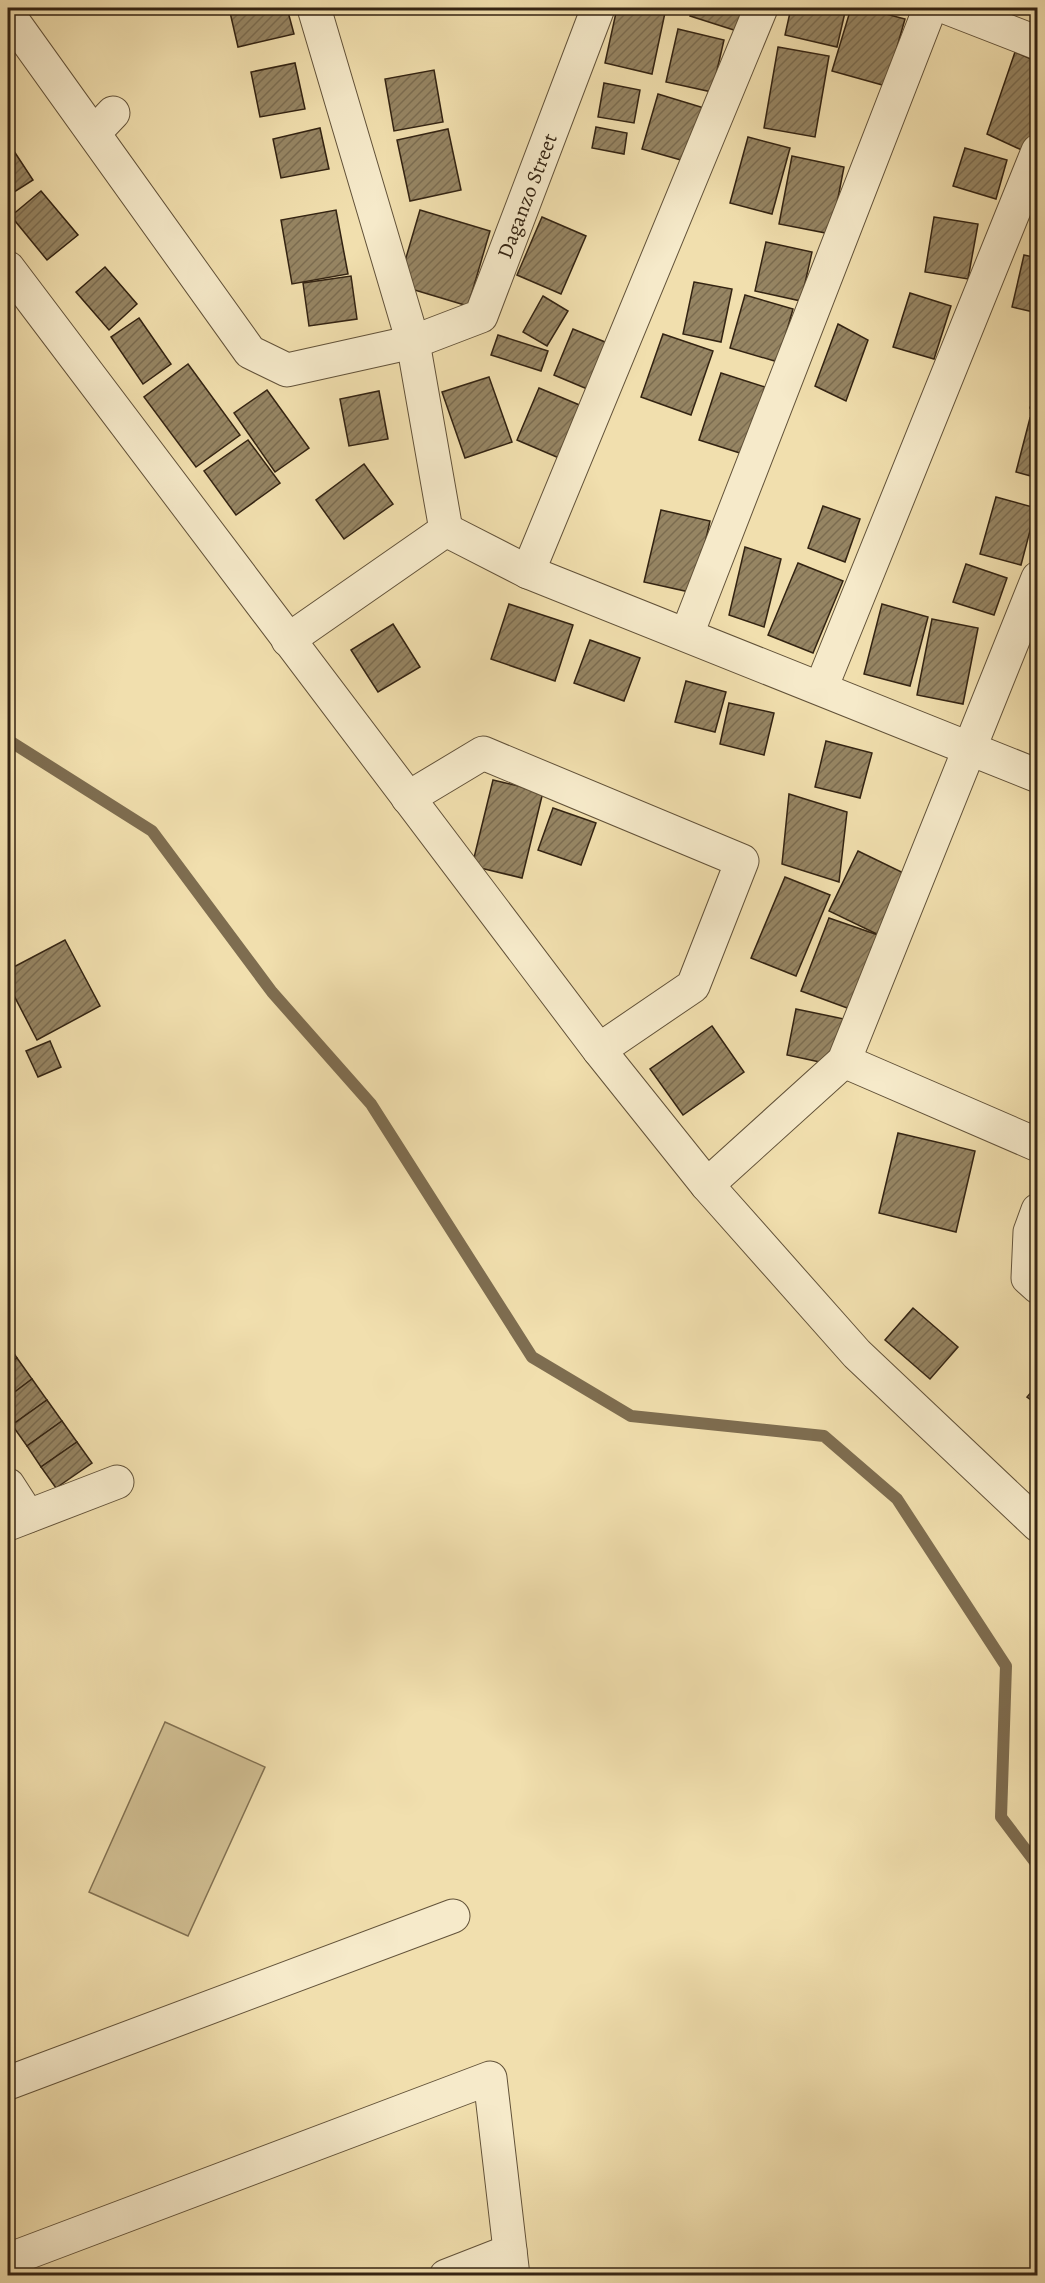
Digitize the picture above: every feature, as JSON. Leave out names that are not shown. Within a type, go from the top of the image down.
[{"type":"street","points":[[314,8],[413,342],[446,530]]},
{"type":"street","name":"Daganzo Street","points":[[8,14],[103,123],[250,352],[287,370],[413,342],[481,315],[598,8]]},
{"type":"street","points":[[528,572],[761,8]]},
{"type":"street","points":[[687,634],[930,8]]},
{"type":"street","points":[[948,8],[1038,43]]},
{"type":"street","points":[[821,688],[1038,151]]},
{"type":"street","points":[[8,268],[599,1050],[707,1185],[857,1354],[1038,1525]]},
{"type":"street","points":[[446,530],[528,572],[1038,776]]},
{"type":"street","points":[[288,639],[446,530]]},
{"type":"street","points":[[707,1185],[844,1061],[1037,582]]},
{"type":"street","points":[[408,798],[483,753],[742,861],[693,986],[599,1050]]},
{"type":"street","points":[[844,1061],[1038,1145]]},
{"type":"street","points":[[1038,1210],[1030,1232],[1028,1278],[1038,1287]]},
{"type":"street","points":[[8,1485],[18,1520],[117,1482]]},
{"type":"street","points":[[8,2083],[453,1916]]},
{"type":"street","points":[[8,2260],[490,2078],[512,2263],[446,2276]]},
{"type":"shaded area","points":[[165,1722],[265,1767],[188,1936],[89,1892]]},
{"type":"building","points":[[229,8],[287,8],[294,34],[238,47]]},
{"type":"building","points":[[617,8],[666,8],[652,74],[605,63]]},
{"type":"building","points":[[693,8],[744,8],[737,31],[690,16]]},
{"type":"building","points":[[791,8],[846,8],[837,47],[785,35]]},
{"type":"building","points":[[851,8],[863,8],[905,19],[886,86],[832,71]]},
{"type":"building","points":[[678,29],[724,40],[712,92],[666,82]]},
{"type":"building","points":[[778,47],[829,56],[815,137],[764,128]]},
{"type":"building","points":[[1015,52],[1038,62],[1038,118],[1026,152],[987,134]]},
{"type":"building","points":[[295,63],[305,109],[260,117],[251,72]]},
{"type":"building","points":[[434,70],[443,122],[394,131],[385,79]]},
{"type":"building","points":[[604,83],[640,90],[634,123],[598,117]]},
{"type":"building","points":[[658,94],[704,108],[688,162],[642,149]]},
{"type":"building","points":[[596,127],[627,133],[624,154],[592,148]]},
{"type":"building","points":[[320,128],[329,169],[281,178],[273,139]]},
{"type":"building","points":[[448,129],[461,190],[410,201],[397,140]]},
{"type":"building","points":[[748,137],[790,148],[772,214],[730,203]]},
{"type":"building","points":[[8,142],[33,180],[8,196]]},
{"type":"building","points":[[965,148],[1007,160],[996,199],[953,186]]},
{"type":"building","points":[[792,156],[844,167],[831,234],[779,224]]},
{"type":"building","points":[[41,191],[78,235],[47,260],[11,216]]},
{"type":"building","points":[[336,210],[348,274],[292,284],[281,220]]},
{"type":"building","points":[[420,210],[490,231],[468,306],[398,285]]},
{"type":"building","points":[[542,217],[586,236],[561,294],[517,275]]},
{"type":"building","points":[[934,217],[978,224],[968,279],[925,272]]},
{"type":"building","points":[[766,242],[812,252],[801,301],[755,291]]},
{"type":"building","points":[[1024,255],[1038,258],[1038,313],[1012,307]]},
{"type":"building","points":[[105,267],[137,304],[109,330],[76,292]]},
{"type":"building","points":[[351,276],[357,319],[309,326],[303,283]]},
{"type":"building","points":[[694,282],[732,289],[721,342],[683,334]]},
{"type":"building","points":[[910,293],[951,306],[934,359],[893,347]]},
{"type":"building","points":[[745,295],[793,309],[778,362],[730,348]]},
{"type":"building","points":[[543,296],[568,311],[547,346],[523,332]]},
{"type":"building","points":[[139,318],[171,364],[143,384],[111,337]]},
{"type":"building","points":[[838,324],[868,340],[846,401],[815,386]]},
{"type":"building","points":[[573,329],[610,344],[592,391],[554,375]]},
{"type":"building","points":[[663,334],[713,351],[691,415],[641,397]]},
{"type":"building","points":[[498,335],[548,351],[541,371],[491,355]]},
{"type":"building","points":[[188,364],[240,435],[196,467],[144,397]]},
{"type":"building","points":[[721,373],[765,387],[743,454],[699,440]]},
{"type":"building","points":[[489,377],[512,442],[465,458],[442,392]]},
{"type":"building","points":[[1038,382],[1038,410],[1030,408]]},
{"type":"building","points":[[539,388],[589,409],[566,461],[517,440]]},
{"type":"building","points":[[267,390],[309,448],[275,472],[234,413]]},
{"type":"building","points":[[379,391],[388,439],[349,446],[340,399]]},
{"type":"building","points":[[1030,418],[1038,420],[1038,478],[1016,472]]},
{"type":"building","points":[[248,440],[280,483],[236,515],[204,471]]},
{"type":"building","points":[[364,464],[393,504],[344,539],[316,500]]},
{"type":"building","points":[[996,497],[1036,508],[1021,565],[980,554]]},
{"type":"building","points":[[823,506],[860,519],[845,562],[808,548]]},
{"type":"building","points":[[661,510],[710,521],[694,593],[644,582]]},
{"type":"building","points":[[745,547],[781,559],[764,627],[729,615]]},
{"type":"building","points":[[798,563],[843,581],[813,653],[768,635]]},
{"type":"building","points":[[966,564],[1007,578],[994,615],[953,602]]},
{"type":"building","points":[[509,604],[573,625],[555,681],[491,659]]},
{"type":"building","points":[[882,604],[928,617],[910,686],[864,674]]},
{"type":"building","points":[[932,619],[978,628],[963,704],[917,695]]},
{"type":"building","points":[[393,624],[420,667],[378,692],[351,650]]},
{"type":"building","points":[[590,640],[640,658],[624,701],[574,683]]},
{"type":"building","points":[[686,681],[726,692],[715,732],[675,722]]},
{"type":"building","points":[[729,703],[774,713],[764,755],[720,744]]},
{"type":"building","points":[[826,741],[872,753],[860,798],[815,787]]},
{"type":"building","points":[[493,780],[543,792],[522,878],[472,866]]},
{"type":"building","points":[[789,794],[847,812],[839,882],[782,864]]},
{"type":"building","points":[[553,808],[596,823],[581,865],[538,850]]},
{"type":"building","points":[[858,851],[914,878],[885,938],[829,911]]},
{"type":"building","points":[[785,877],[830,895],[796,976],[751,958]]},
{"type":"building","points":[[829,918],[878,935],[850,1009],[801,991]]},
{"type":"building","points":[[65,940],[100,1006],[37,1040],[8,984],[8,970]]},
{"type":"building","points":[[796,1009],[844,1019],[834,1065],[787,1055]]},
{"type":"building","points":[[712,1026],[744,1072],[683,1115],[650,1069]]},
{"type":"building","points":[[50,1041],[61,1067],[38,1077],[26,1051]]},
{"type":"building","points":[[898,1133],[975,1151],[956,1232],[879,1213]]},
{"type":"building","points":[[913,1308],[958,1347],[930,1379],[885,1340]]},
{"type":"building","points":[[8,1344],[17,1358],[8,1365]]},
{"type":"building","points":[[17,1358],[32,1379],[8,1397],[8,1365]]},
{"type":"building","points":[[32,1379],[47,1400],[12,1425],[8,1419],[8,1397]]},
{"type":"building","points":[[1038,1384],[1038,1405],[1027,1397]]},
{"type":"building","points":[[47,1400],[62,1421],[27,1446],[12,1425]]},
{"type":"building","points":[[62,1421],[77,1442],[41,1467],[27,1446]]},
{"type":"building","points":[[77,1442],[92,1463],[56,1488],[41,1467]]},
{"type":"waterway","points":[[8,740],[152,831],[272,992],[371,1104],[532,1357],[631,1416],[824,1436],[897,1499],[1006,1666],[1001,1817],[1038,1866]]}]
